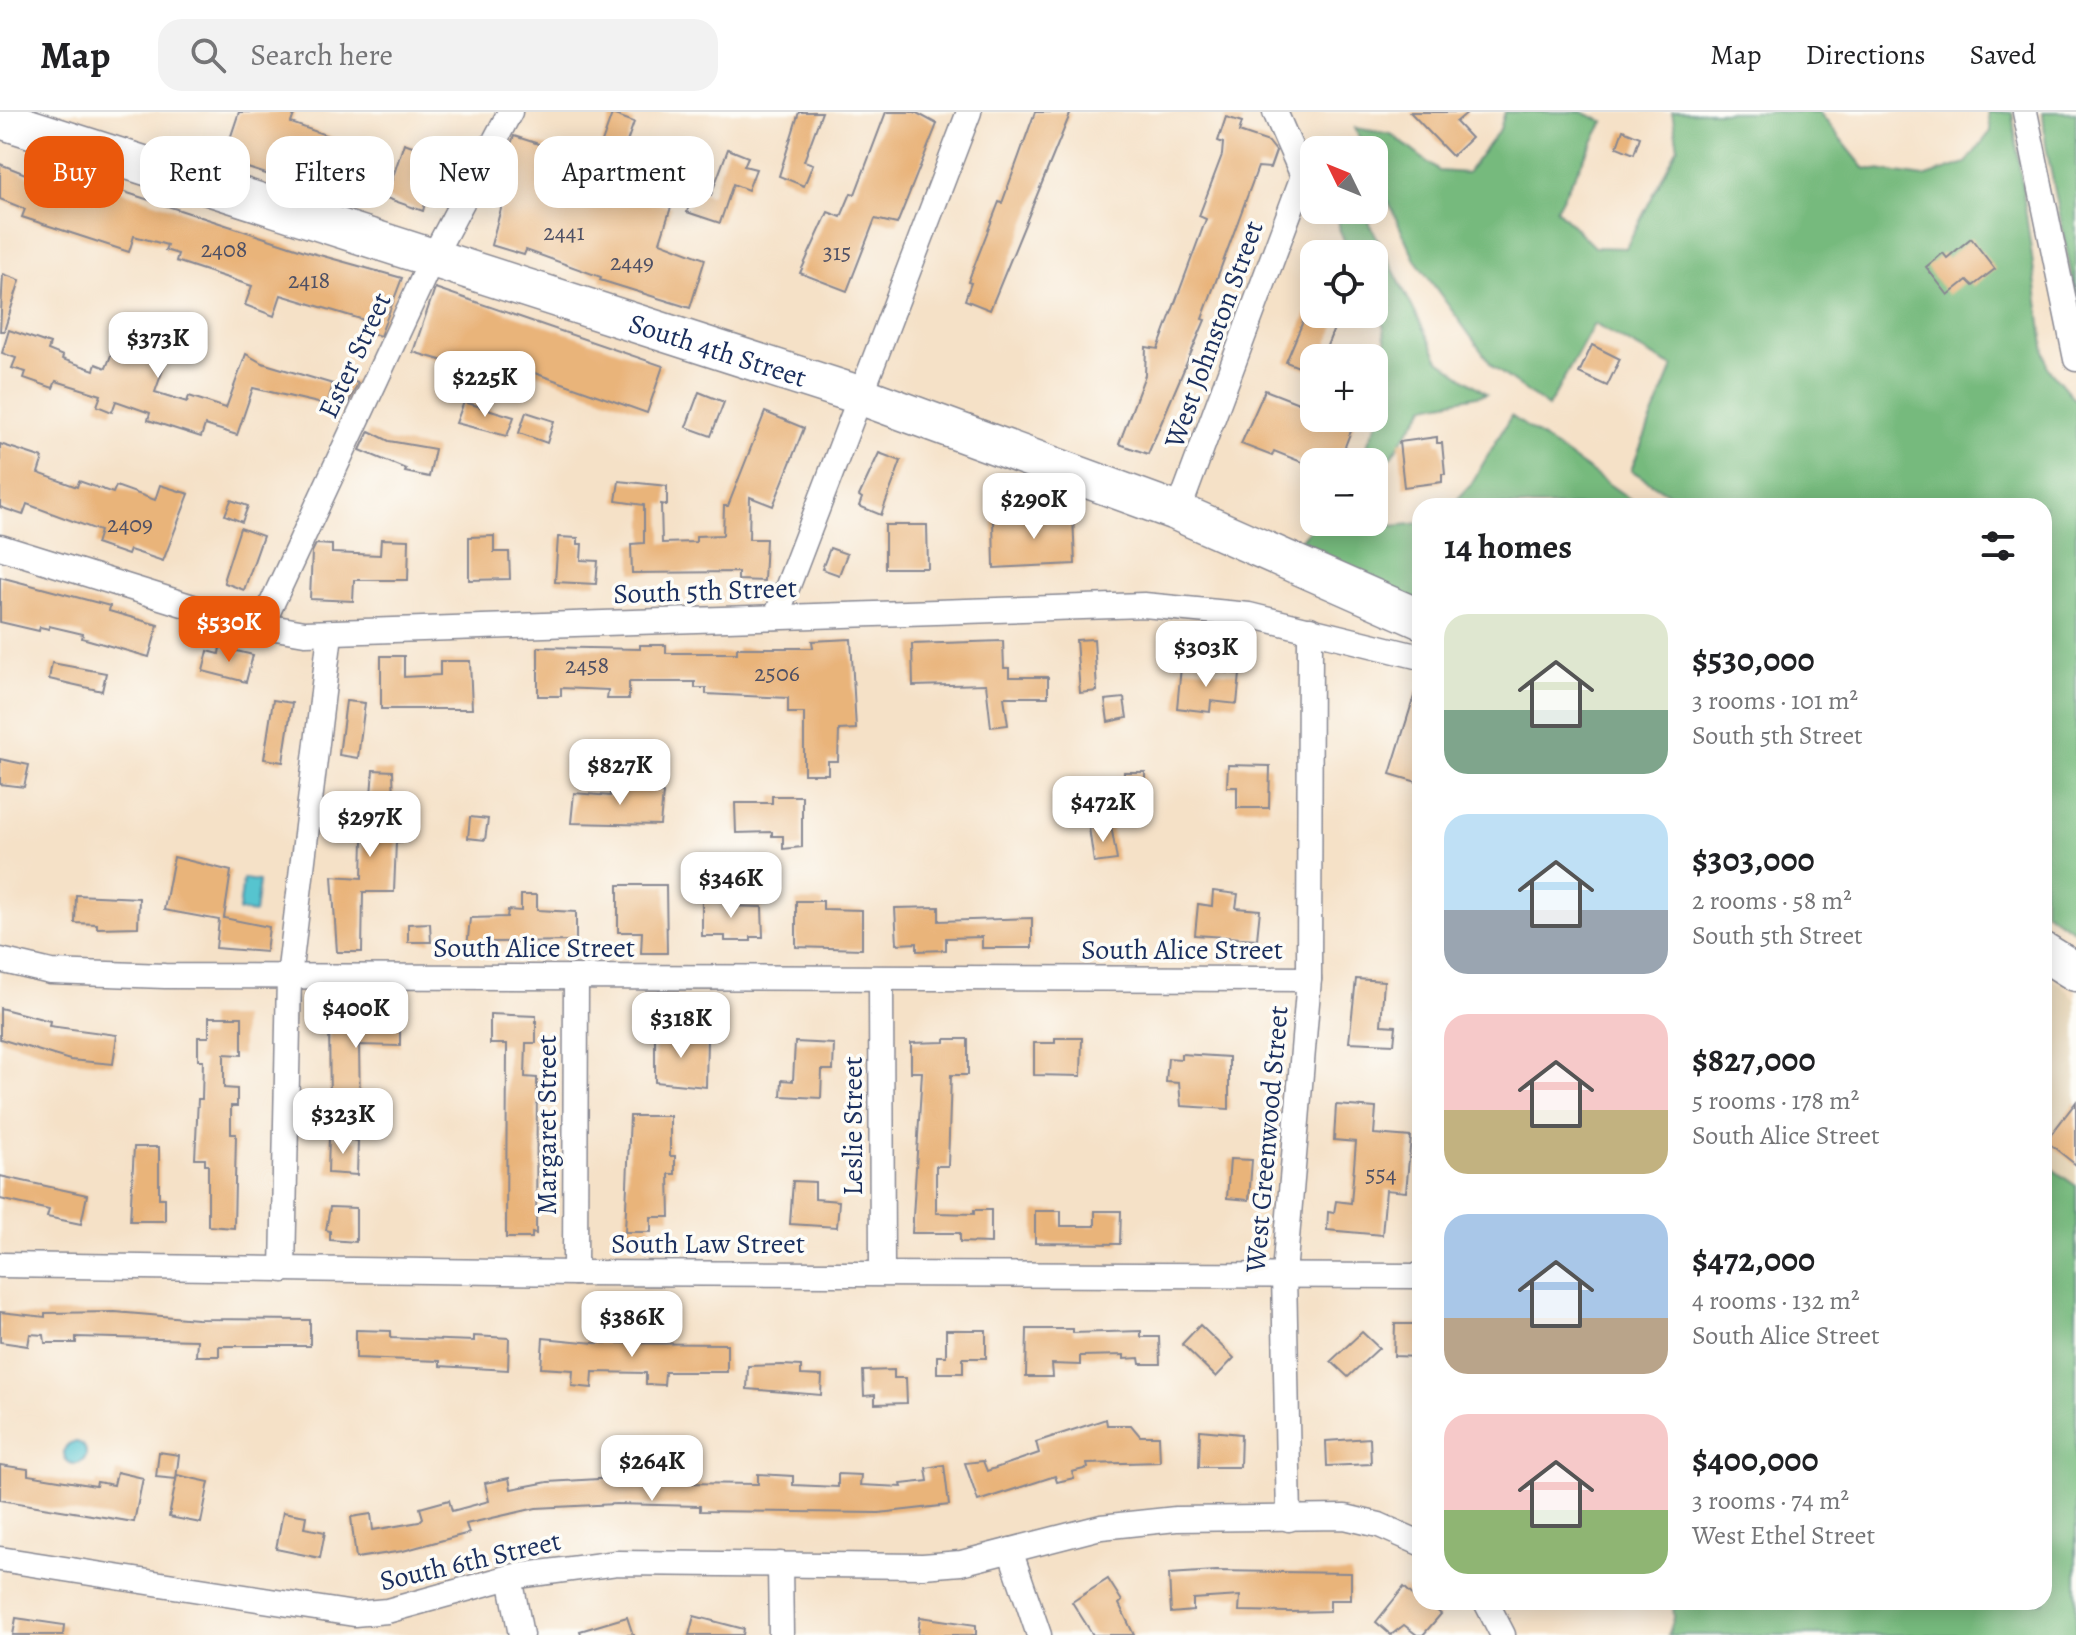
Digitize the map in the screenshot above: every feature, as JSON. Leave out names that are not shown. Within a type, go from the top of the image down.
[{"type":"main road","name":"South 4th Street","points":[[0,119],[859,395],[1178,512],[1412,615]]},
{"type":"main road","points":[[2052,957],[2076,972]]},
{"type":"street","name":"Ester Street","points":[[261,627],[432,259],[510,112]]},
{"type":"street","points":[[776,617],[969,112]]},
{"type":"street","name":"West Johnston Street","points":[[1178,512],[1303,176],[1275,112]]},
{"type":"street","points":[[2025,112],[2076,359]]},
{"type":"street","name":"South 5th Street","points":[[0,547],[261,627],[330,634],[1144,605],[1249,615],[1412,655]]},
{"type":"street","name":"West Greenwood Street","points":[[1289,1519],[1284,1274],[1309,979],[1310,629]]},
{"type":"street","points":[[283,1270],[289,977],[330,634]]},
{"type":"street","name":"South Alice Street","points":[[0,960],[51,972],[289,977],[1309,979]]},
{"type":"street","name":"Margaret Street","points":[[575,1273],[576,977]]},
{"type":"street","name":"Leslie Street","points":[[881,979],[882,1272]]},
{"type":"street","name":"South Law Street","points":[[0,1265],[575,1273],[1412,1276]]},
{"type":"street","points":[[1289,1519],[1345,1517],[1379,1525],[1412,1539]]},
{"type":"street","name":"South 6th Street","points":[[0,1559],[354,1614],[387,1611],[510,1577],[617,1563],[923,1566],[961,1563],[1101,1527],[1157,1520],[1289,1519]]},
{"type":"street","points":[[1010,1550],[1039,1635]]},
{"type":"street","points":[[780,1564],[781,1635]]},
{"type":"street","points":[[510,1577],[521,1635]]},
{"type":"street","points":[[1490,1610],[1503,1635]]},
{"type":"shaded area","points":[[2052,979],[2076,1000],[2076,1186],[2052,1169]]},
{"type":"green space","points":[[1505,112],[1582,112],[1604,122],[1556,209],[1594,247],[1626,248],[1678,147],[1672,112],[1819,112],[1864,168],[1924,177],[1966,163],[1991,131],[1988,112],[2012,112],[2047,367],[2076,401],[2076,932],[2052,916],[2052,498],[1675,498],[1631,470],[1673,367],[1594,324],[1548,407],[1493,367],[1414,258],[1388,201],[1388,136],[1359,136],[1355,128],[1391,134],[1439,171],[1467,173],[1500,129]]},
{"type":"green space","points":[[2043,112],[2076,112],[2076,297],[2046,146]]},
{"type":"green space","points":[[1339,224],[1370,224],[1378,240],[1344,240]]},
{"type":"green space","points":[[1388,259],[1439,360],[1487,394],[1426,406],[1388,461],[1388,448],[1365,448],[1373,432],[1388,432],[1388,399],[1392,390],[1384,328],[1388,328]]},
{"type":"green space","points":[[1511,416],[1629,498],[1459,498],[1470,486]]},
{"type":"green space","points":[[1388,506],[1392,526],[1412,524],[1412,599],[1297,544],[1304,536],[1388,536]]},
{"type":"green space","points":[[2052,1169],[2076,1186],[2076,1635],[1668,1635],[1674,1610],[2052,1610]]},
{"type":"water","points":[[243,879],[259,881],[255,913],[239,911]]},
{"type":"water","points":[[75,1442],[83,1445],[86,1453],[83,1461],[75,1464],[67,1461],[64,1453],[67,1445]]},
{"type":"building","points":[[239,112],[295,112],[291,123],[328,136],[266,136],[266,174],[250,169],[250,136],[231,136]]},
{"type":"building","points":[[799,112],[822,112],[804,161],[813,164],[804,186],[779,176]]},
{"type":"building","points":[[886,112],[915,112],[937,124],[897,224],[875,219],[847,291],[800,273],[828,212],[841,217],[851,193],[855,194]]},
{"type":"building","points":[[1035,112],[1071,112],[990,310],[965,300],[971,283],[968,282],[999,202],[1002,203]]},
{"type":"building","points":[[1410,112],[1468,112],[1456,122],[1471,138],[1452,156]]},
{"type":"building","points":[[612,114],[634,122],[629,136],[604,136]]},
{"type":"building","points":[[1226,117],[1242,122],[1239,132],[1269,142],[1276,151],[1270,168],[1258,167],[1202,319],[1205,320],[1148,454],[1119,444],[1145,375],[1146,347],[1158,349],[1206,219],[1199,216],[1222,155],[1223,143],[1218,141]]},
{"type":"building","points":[[1623,130],[1640,137],[1634,154],[1617,147]]},
{"type":"building","points":[[518,137],[534,142],[534,208],[671,208],[660,242],[705,259],[690,308],[600,280],[601,277],[526,250],[524,255],[491,245],[501,208],[518,208]]},
{"type":"building","points":[[404,143],[410,145],[410,206],[394,201],[394,174]]},
{"type":"building","points":[[728,149],[748,157],[744,166],[756,169],[748,190],[733,184],[720,223],[687,212],[688,208],[714,208],[714,187]]},
{"type":"building","points":[[0,164],[24,173],[24,208],[124,208],[124,192],[140,197],[140,208],[174,208],[305,251],[402,278],[380,336],[361,330],[364,320],[281,295],[274,316],[245,305],[252,286],[176,261],[178,254],[165,250],[167,245],[134,236],[129,252],[22,217],[25,209],[0,199]]},
{"type":"building","points":[[1971,238],[1995,269],[1973,286],[1967,280],[1948,295],[1926,267],[1943,253],[1947,258]]},
{"type":"building","points":[[3,274],[20,280],[4,331],[0,331]]},
{"type":"building","points":[[435,288],[663,366],[647,413],[498,360],[492,375],[413,352]]},
{"type":"building","points":[[124,322],[149,331],[152,322],[177,330],[155,392],[187,402],[189,396],[226,408],[246,354],[262,363],[333,384],[327,405],[253,388],[237,435],[205,425],[201,437],[148,420],[150,413],[116,401],[112,412],[97,406],[101,395],[56,381],[53,388],[24,378],[26,372],[12,368],[16,358],[2,353],[9,330],[50,344],[48,350],[63,356],[62,359],[94,370],[96,364],[106,368]]},
{"type":"building","points":[[1300,328],[1334,328],[1328,344],[1300,344],[1300,368],[1286,362]]},
{"type":"building","points":[[1592,345],[1620,359],[1607,386],[1579,373]]},
{"type":"building","points":[[345,379],[358,383],[349,402],[339,399]]},
{"type":"building","points":[[1265,390],[1300,404],[1300,432],[1351,432],[1344,448],[1300,448],[1300,461],[1274,451],[1272,456],[1241,444]]},
{"type":"building","points":[[699,392],[724,402],[711,436],[686,427]]},
{"type":"building","points":[[464,402],[514,417],[507,436],[456,423]]},
{"type":"building","points":[[526,412],[554,421],[547,443],[519,433]]},
{"type":"building","points":[[765,412],[804,428],[773,506],[750,497],[749,539],[766,539],[764,581],[738,580],[738,572],[632,573],[631,544],[644,543],[644,505],[616,501],[619,481],[667,486],[667,505],[661,504],[662,543],[696,542],[696,536],[723,535],[724,506],[728,506]]},
{"type":"building","points":[[369,431],[389,441],[435,449],[429,477],[405,472],[406,469],[360,450]]},
{"type":"building","points":[[1437,437],[1437,443],[1442,443],[1445,474],[1442,474],[1442,482],[1404,487],[1399,442]]},
{"type":"building","points":[[0,444],[43,458],[38,473],[77,487],[79,481],[113,493],[116,486],[155,500],[160,485],[189,494],[163,561],[130,550],[128,555],[96,544],[100,531],[27,504],[23,515],[0,507]]},
{"type":"building","points":[[879,453],[901,461],[881,515],[859,506],[862,498],[859,496]]},
{"type":"building","points":[[231,500],[248,506],[242,522],[225,515]]},
{"type":"building","points":[[1073,515],[1075,564],[994,568],[993,518]]},
{"type":"building","points":[[885,525],[927,525],[928,568],[885,568]]},
{"type":"building","points":[[240,528],[263,536],[244,590],[225,583],[224,578]]},
{"type":"building","points":[[494,536],[494,552],[509,552],[510,579],[469,580],[469,537]]},
{"type":"building","points":[[558,537],[578,538],[578,544],[582,544],[581,560],[598,561],[596,584],[555,582]]},
{"type":"building","points":[[381,539],[409,540],[408,580],[354,580],[353,601],[310,599],[312,552],[316,544],[332,545],[332,553],[380,555]]},
{"type":"building","points":[[830,548],[847,554],[839,575],[822,569]]},
{"type":"building","points":[[0,577],[110,606],[109,611],[158,625],[149,657],[82,638],[83,634],[49,626],[49,629],[40,627],[39,631],[0,622]]},
{"type":"building","points":[[851,639],[856,729],[839,730],[838,761],[828,761],[828,774],[804,774],[804,713],[788,713],[788,698],[706,694],[706,688],[695,688],[695,682],[629,682],[629,699],[607,699],[608,690],[561,688],[561,696],[538,696],[538,647],[640,649],[640,645],[666,645],[666,653],[737,653],[737,648],[813,648],[812,641]]},
{"type":"building","points":[[1094,639],[1097,691],[1080,693],[1076,640]]},
{"type":"building","points":[[1003,641],[1004,668],[1009,668],[1009,677],[1048,677],[1048,697],[1004,697],[1008,725],[991,727],[986,684],[913,686],[912,644]]},
{"type":"building","points":[[220,647],[253,655],[246,682],[203,671],[208,651],[219,654]]},
{"type":"building","points":[[381,656],[404,656],[404,677],[440,675],[440,661],[470,661],[472,709],[381,709]]},
{"type":"building","points":[[52,663],[106,673],[102,691],[49,679]]},
{"type":"building","points":[[1181,667],[1240,674],[1237,704],[1211,701],[1210,712],[1177,708]]},
{"type":"building","points":[[1124,698],[1127,718],[1108,722],[1105,700]]},
{"type":"building","points":[[273,700],[292,703],[283,762],[264,759]]},
{"type":"building","points":[[346,701],[365,703],[358,758],[339,755]]},
{"type":"building","points":[[1412,703],[1412,781],[1390,774]]},
{"type":"building","points":[[0,759],[29,765],[24,787],[0,784]]},
{"type":"building","points":[[1228,765],[1270,766],[1269,808],[1237,808],[1237,787],[1227,787]]},
{"type":"building","points":[[373,770],[393,771],[394,801],[410,802],[407,842],[396,842],[394,892],[363,892],[362,952],[337,952],[332,876],[362,878],[363,839],[341,837],[343,817],[369,820]]},
{"type":"building","points":[[1124,772],[1145,772],[1145,797],[1124,797]]},
{"type":"building","points":[[639,784],[657,786],[656,792],[663,793],[660,825],[571,823],[574,793],[610,796],[610,787],[639,789]]},
{"type":"building","points":[[772,796],[802,796],[802,847],[783,849],[783,836],[772,836],[772,832],[736,833],[735,803],[772,803]]},
{"type":"building","points":[[470,817],[488,819],[485,840],[468,838]]},
{"type":"building","points":[[1111,825],[1117,860],[1094,863],[1089,828]]},
{"type":"building","points":[[174,857],[231,871],[224,918],[269,927],[266,952],[216,948],[219,920],[164,910]]},
{"type":"building","points":[[618,885],[666,885],[667,953],[641,953],[642,932],[618,932]]},
{"type":"building","points":[[1213,891],[1238,894],[1236,908],[1260,910],[1257,939],[1195,935],[1198,904],[1212,906]]},
{"type":"building","points":[[76,895],[139,898],[138,927],[97,928],[97,924],[75,923]]},
{"type":"building","points":[[521,895],[537,895],[537,910],[576,912],[576,941],[493,942],[493,949],[467,948],[470,918],[507,917],[508,910],[521,911]]},
{"type":"building","points":[[702,896],[726,896],[726,906],[762,907],[763,937],[751,937],[751,941],[725,941],[725,936],[702,936]]},
{"type":"building","points":[[796,901],[823,901],[823,909],[862,910],[862,949],[796,947]]},
{"type":"building","points":[[939,907],[939,921],[1032,918],[1032,948],[982,948],[982,937],[946,938],[946,950],[917,951],[917,943],[897,944],[895,908]]},
{"type":"building","points":[[430,923],[431,942],[408,942],[408,924]]},
{"type":"building","points":[[1356,979],[1384,981],[1381,1025],[1396,1026],[1394,1044],[1349,1042]]},
{"type":"building","points":[[0,1008],[50,1021],[49,1026],[117,1035],[113,1064],[70,1060],[0,1039]]},
{"type":"building","points":[[400,1013],[400,1046],[359,1045],[360,1105],[330,1105],[329,1021],[333,1021],[333,1015]]},
{"type":"building","points":[[490,1014],[536,1016],[536,1043],[526,1043],[525,1077],[537,1078],[536,1234],[532,1233],[532,1238],[506,1238],[507,1044],[490,1044]]},
{"type":"building","points":[[209,1017],[242,1017],[242,1055],[224,1054],[224,1088],[237,1089],[237,1106],[231,1106],[231,1134],[236,1134],[234,1228],[208,1226],[208,1165],[205,1165],[205,1159],[195,1159],[203,1060],[198,1060],[198,1037],[209,1037]]},
{"type":"building","points":[[655,1036],[707,1037],[706,1087],[655,1082]]},
{"type":"building","points":[[1055,1038],[1082,1038],[1081,1076],[1034,1075],[1034,1043],[1055,1043]]},
{"type":"building","points":[[945,1039],[968,1039],[968,1075],[951,1075],[948,1166],[936,1166],[936,1213],[974,1214],[974,1210],[991,1210],[991,1243],[960,1242],[960,1233],[912,1233],[922,1072],[911,1072],[911,1043],[945,1042]]},
{"type":"building","points":[[795,1042],[834,1044],[833,1070],[822,1070],[821,1098],[781,1096],[782,1080],[793,1081]]},
{"type":"building","points":[[1181,1054],[1229,1057],[1229,1109],[1181,1106],[1179,1083],[1166,1082],[1168,1058],[1181,1059]]},
{"type":"building","points":[[2076,1102],[2076,1165],[2052,1146],[2052,1133]]},
{"type":"building","points":[[1336,1105],[1376,1108],[1374,1134],[1411,1137],[1406,1192],[1386,1190],[1382,1235],[1327,1230],[1328,1212],[1334,1213],[1336,1201],[1351,1203],[1356,1142],[1334,1140]]},
{"type":"building","points":[[630,1116],[670,1116],[670,1156],[675,1156],[675,1174],[669,1174],[670,1217],[651,1217],[651,1232],[625,1232]]},
{"type":"building","points":[[329,1136],[358,1141],[357,1175],[328,1173]]},
{"type":"building","points":[[134,1147],[159,1147],[159,1198],[165,1198],[165,1221],[130,1221]]},
{"type":"building","points":[[1230,1159],[1252,1160],[1249,1200],[1227,1198]]},
{"type":"building","points":[[0,1176],[87,1195],[81,1224],[47,1217],[49,1210],[0,1199]]},
{"type":"building","points":[[793,1181],[815,1182],[815,1199],[839,1201],[837,1227],[790,1224]]},
{"type":"building","points":[[330,1207],[356,1208],[356,1242],[330,1240],[330,1231],[326,1230]]},
{"type":"building","points":[[1035,1211],[1061,1211],[1061,1226],[1095,1226],[1095,1211],[1121,1211],[1120,1244],[1035,1243]]},
{"type":"building","points":[[0,1312],[45,1317],[45,1313],[115,1312],[197,1319],[310,1320],[310,1346],[219,1346],[219,1356],[196,1356],[197,1340],[76,1337],[76,1343],[45,1343],[44,1335],[30,1334],[28,1346],[0,1342]]},
{"type":"building","points":[[1395,1324],[1412,1324],[1412,1357],[1394,1356]]},
{"type":"building","points":[[1200,1325],[1234,1358],[1216,1377],[1182,1344]]},
{"type":"building","points":[[1027,1329],[1073,1329],[1073,1333],[1141,1331],[1141,1337],[1159,1337],[1160,1364],[1140,1364],[1139,1358],[1124,1359],[1124,1355],[1080,1356],[1080,1365],[1052,1364],[1053,1377],[1026,1377]]},
{"type":"building","points":[[356,1330],[391,1331],[391,1338],[474,1341],[474,1336],[509,1338],[508,1370],[440,1366],[440,1361],[356,1358]]},
{"type":"building","points":[[946,1330],[986,1330],[986,1358],[963,1358],[963,1373],[937,1373],[937,1356],[946,1356]]},
{"type":"building","points":[[1362,1332],[1379,1348],[1348,1377],[1331,1361]]},
{"type":"building","points":[[543,1338],[594,1343],[727,1344],[727,1372],[665,1372],[664,1385],[646,1384],[646,1373],[593,1372],[592,1388],[572,1386],[573,1370],[541,1368]]},
{"type":"building","points":[[748,1366],[801,1366],[801,1375],[822,1376],[821,1395],[747,1389]]},
{"type":"building","points":[[894,1370],[894,1378],[906,1378],[907,1403],[875,1404],[875,1395],[864,1396],[863,1371]]},
{"type":"building","points":[[1106,1419],[1107,1425],[1131,1425],[1140,1436],[1159,1436],[1160,1462],[1087,1464],[1088,1468],[1072,1472],[1074,1478],[1057,1482],[1055,1476],[978,1501],[965,1463],[983,1461],[987,1471],[1039,1453],[1036,1442]]},
{"type":"building","points":[[1200,1430],[1241,1434],[1240,1467],[1199,1467]]},
{"type":"building","points":[[1370,1438],[1371,1464],[1327,1466],[1326,1441]]},
{"type":"building","points":[[159,1452],[179,1455],[176,1479],[156,1477]]},
{"type":"building","points":[[0,1465],[28,1469],[28,1475],[96,1486],[97,1482],[114,1485],[117,1472],[143,1478],[134,1522],[0,1500]]},
{"type":"building","points":[[944,1465],[949,1505],[879,1513],[700,1511],[700,1506],[616,1504],[536,1508],[466,1524],[469,1533],[403,1551],[356,1558],[351,1517],[371,1514],[373,1530],[419,1522],[423,1518],[420,1508],[449,1500],[452,1511],[489,1501],[485,1483],[509,1478],[511,1489],[548,1482],[632,1477],[632,1468],[654,1468],[654,1478],[678,1479],[678,1483],[758,1484],[758,1474],[793,1476],[793,1485],[838,1487],[838,1474],[861,1475],[860,1485],[902,1487],[901,1484],[928,1481],[926,1468]]},
{"type":"building","points":[[177,1475],[209,1482],[201,1523],[169,1517]]},
{"type":"building","points":[[283,1512],[306,1516],[304,1528],[325,1532],[320,1558],[276,1549]]},
{"type":"building","points":[[1216,1571],[1351,1573],[1351,1600],[1330,1600],[1330,1611],[1290,1612],[1239,1611],[1240,1596],[1193,1599],[1193,1611],[1171,1613],[1169,1574]]},
{"type":"building","points":[[1108,1579],[1122,1601],[1119,1604],[1134,1635],[1093,1635],[1072,1602]]},
{"type":"building","points":[[1404,1587],[1412,1594],[1412,1610],[1436,1610],[1441,1614],[1423,1635],[1417,1635],[1404,1625],[1391,1635],[1376,1622]]},
{"type":"building","points":[[694,1616],[744,1629],[743,1635],[689,1635]]},
{"type":"building","points":[[627,1617],[633,1635],[581,1635],[580,1631]]},
{"type":"building","points":[[920,1617],[976,1625],[976,1635],[918,1635]]},
{"type":"building","points":[[16,1618],[64,1625],[63,1635],[13,1635]]}]
